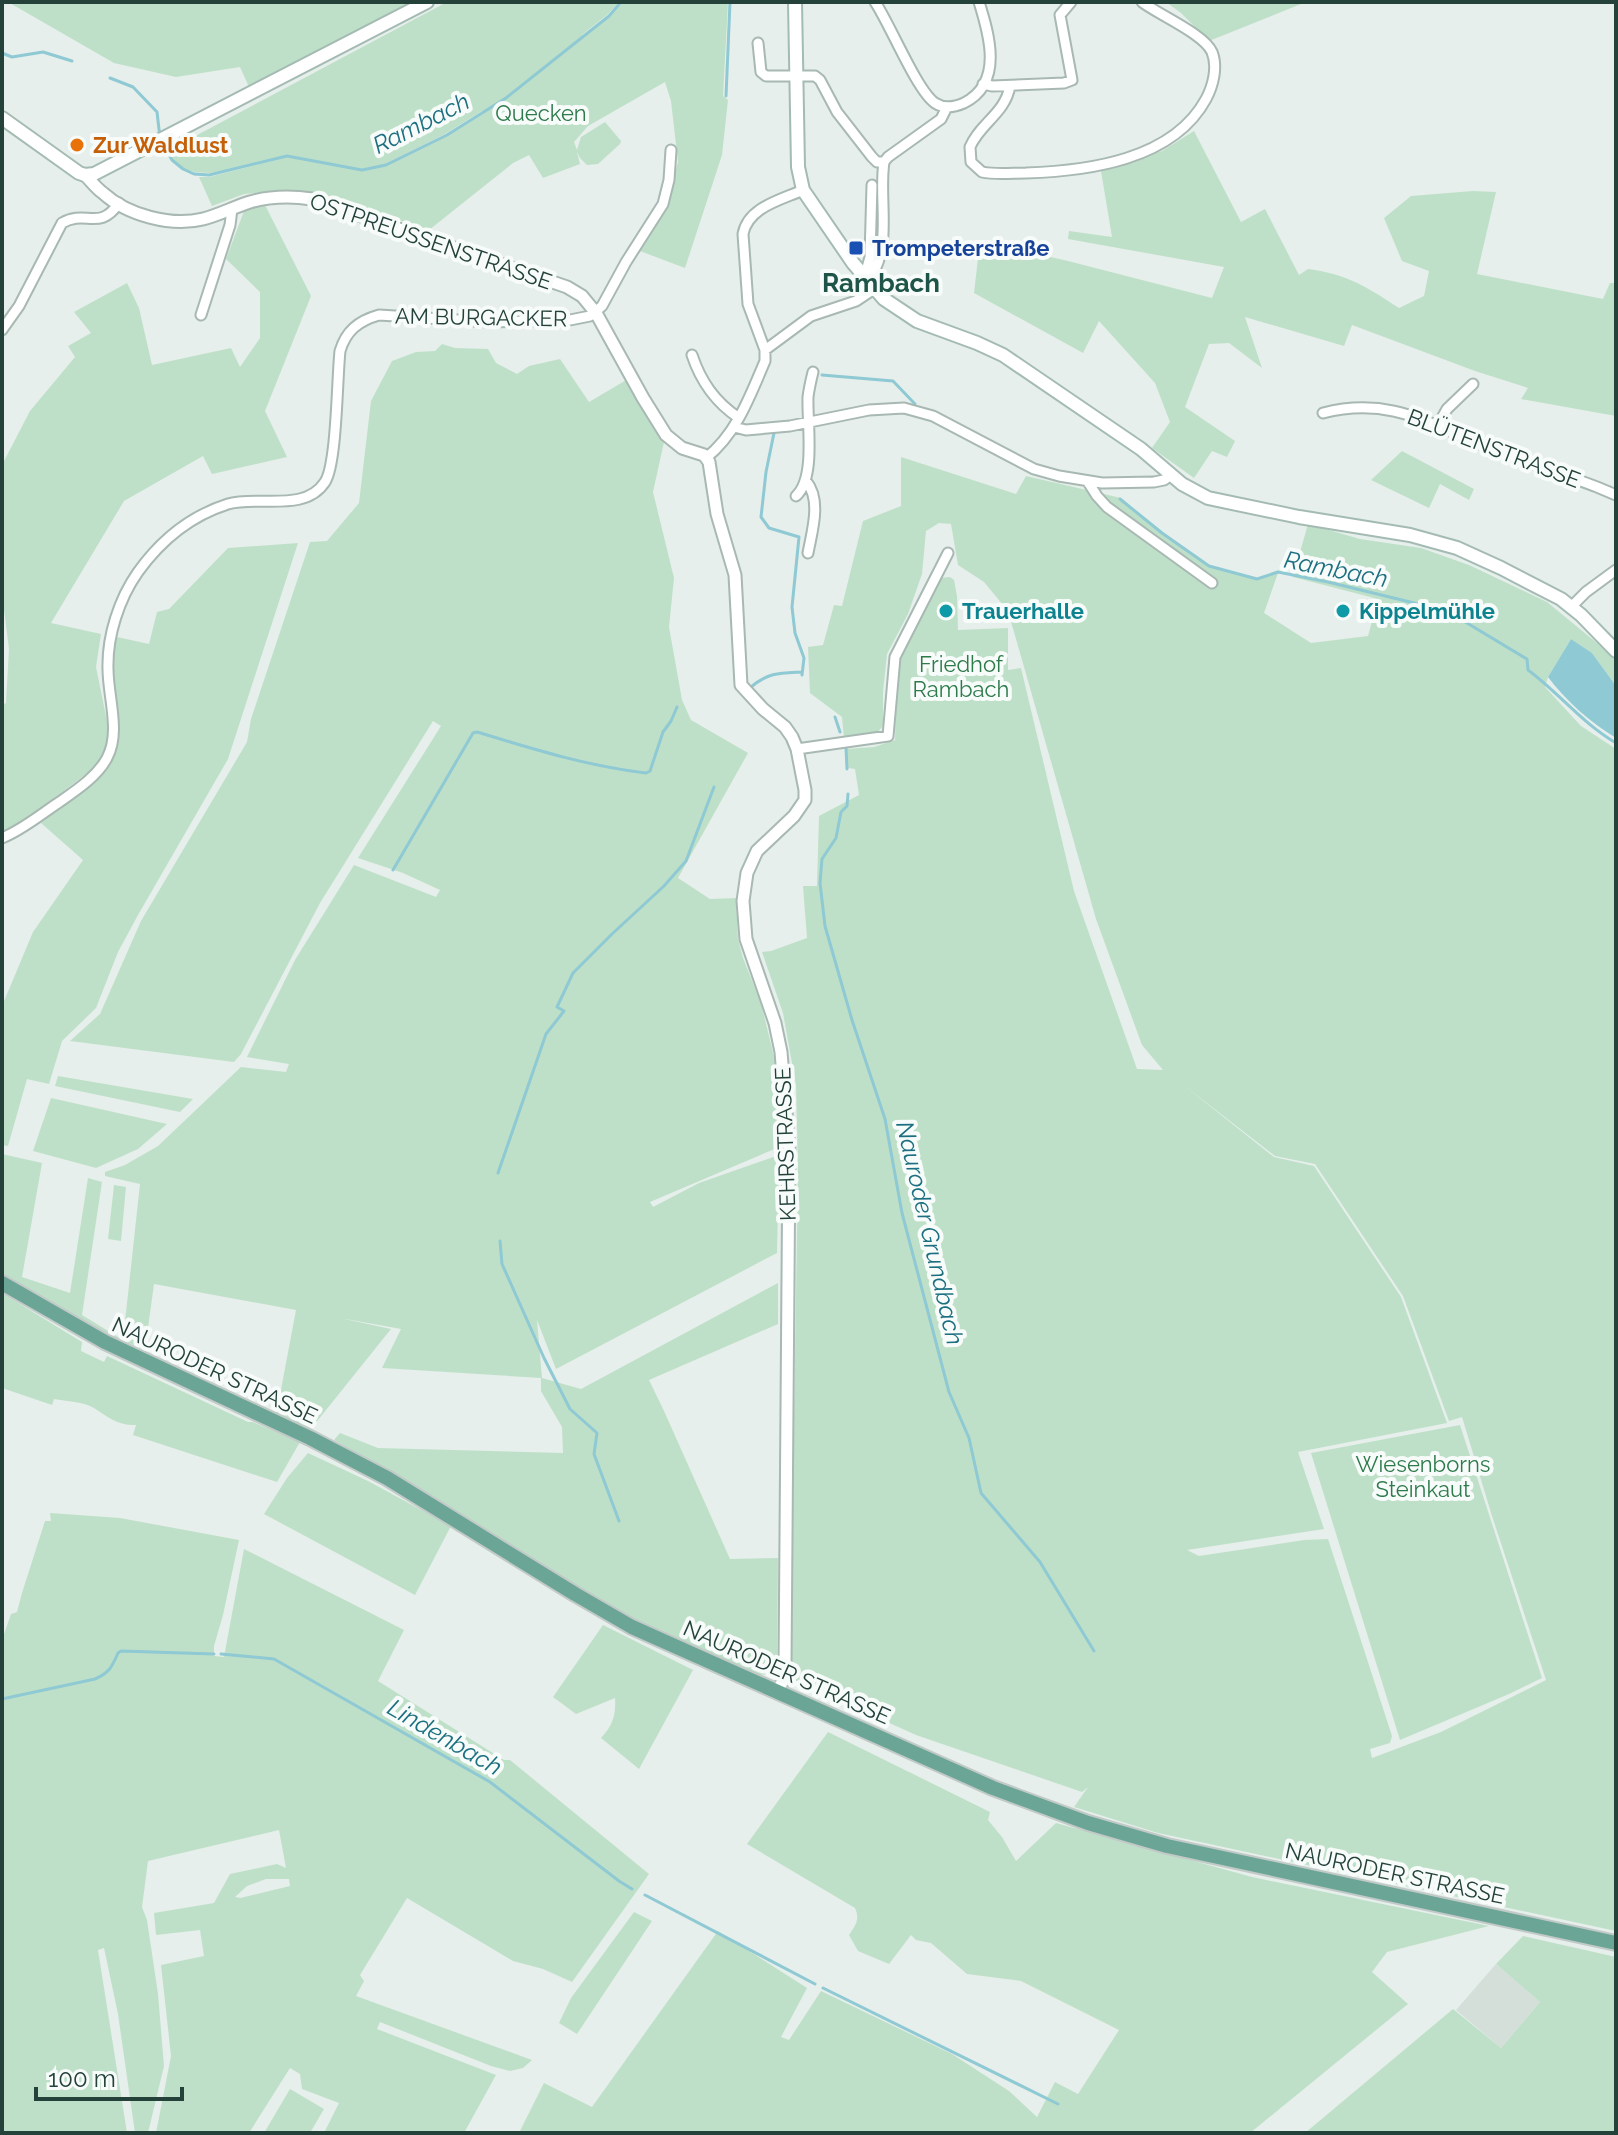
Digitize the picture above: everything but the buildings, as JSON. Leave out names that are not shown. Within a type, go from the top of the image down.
[{"type":"main road","points":[[92,174],[427,2]]},
{"type":"main road","points":[[795,2],[798,167],[803,190],[868,282],[884,299],[927,325],[1003,355],[1141,449],[1189,489],[1208,498],[1299,517],[1410,535],[1477,556],[1551,592],[1572,606],[1616,651]]},
{"type":"main road","name":"OSTPREUSSENSTRASSE","points":[[2,118],[79,173],[92,174]]},
{"type":"main road","name":"NAURODER STRASSE","points":[[2,1283],[117,1348],[361,1464],[632,1627],[993,1788],[1101,1827],[1182,1850],[1616,1943]]},
{"type":"street","points":[[875,2],[923,89],[934,103],[947,107],[968,101],[983,84],[989,68],[991,48],[979,2]]},
{"type":"street","points":[[983,84],[1010,86],[1072,80],[1060,15],[1071,2]]},
{"type":"street","points":[[1010,86],[1005,104],[971,143],[970,157],[978,170],[987,173],[1049,172],[1101,165],[1153,147],[1182,130],[1208,95],[1214,72],[1212,53],[1207,44],[1142,2]]},
{"type":"street","points":[[758,43],[761,72],[766,76],[815,76],[837,112],[872,157],[877,162],[884,162]]},
{"type":"street","points":[[765,350],[811,316],[856,301],[880,258],[884,162],[941,119],[947,107]]},
{"type":"street","points":[[671,150],[669,180],[663,204],[596,313],[659,426],[677,445],[706,458],[726,440],[737,422],[765,361],[765,350],[748,304],[745,224],[761,208],[803,190]]},
{"type":"street","name":"OSTPREUSSENSTRASSE","points":[[92,174],[102,193],[119,203],[147,216],[176,221],[205,219],[250,202],[274,197],[300,197],[324,202],[557,283],[582,296],[596,313]]},
{"type":"street","points":[[868,282],[872,185]]},
{"type":"street","points":[[2,330],[19,306],[62,223],[70,219],[104,218],[119,203]]},
{"type":"street","points":[[201,315],[230,225],[232,209]]},
{"type":"street","name":"AM BURGACKER","points":[[2,838],[65,797],[92,776],[108,757],[114,735],[108,670],[111,635],[137,573],[163,542],[188,523],[229,504],[302,499],[311,496],[325,482],[332,461],[340,351],[343,341],[358,323],[379,315],[489,322],[579,320],[596,313]]},
{"type":"street","points":[[692,355],[708,390],[746,430],[809,423],[869,410],[913,409],[977,437],[1034,469],[1059,476],[1088,482],[1154,482],[1171,475]]},
{"type":"street","points":[[796,496],[803,490],[806,481],[809,395],[813,372]]},
{"type":"street","points":[[1438,425],[1447,409],[1473,384]]},
{"type":"street","name":"BLÜTENSTRASSE","points":[[1323,413],[1352,408],[1383,409],[1413,415],[1464,438],[1616,495]]},
{"type":"street","name":"KEHRSTRASSE","points":[[706,458],[717,514],[735,575],[741,685],[785,727],[797,749],[805,790],[805,800],[794,816],[757,851],[747,873],[743,901],[746,939],[775,1023],[781,1052],[789,1149],[785,1666],[783,1681],[777,1691]]},
{"type":"street","points":[[806,481],[811,488],[815,508],[808,553]]},
{"type":"street","points":[[1088,482],[1107,507],[1212,583]]},
{"type":"street","points":[[797,749],[888,736],[895,657],[948,553]]},
{"type":"street","points":[[1572,606],[1579,597],[1616,570]]},
{"type":"shaded area","points":[[1496,1964],[1540,2002],[1501,2048],[1456,2010]]},
{"type":"green space","points":[[8,2],[411,2],[249,87],[240,67],[176,77],[114,63]]},
{"type":"green space","name":"Quecken","points":[[447,2],[619,2],[583,37],[623,2],[728,2],[723,96],[728,100],[722,155],[685,268],[640,251],[664,213],[678,162],[671,101],[665,82],[588,126],[574,142],[577,150],[581,137],[605,122],[621,141],[598,164],[587,165],[577,152],[580,164],[543,178],[529,155],[513,163],[429,230],[322,195],[297,190],[244,194],[212,206],[199,177],[287,157],[362,171],[386,166],[447,136],[483,114],[482,111],[386,164],[361,169],[287,155],[209,173],[183,169],[172,159],[169,150]]},
{"type":"green space","points":[[1166,2],[1306,2],[1209,41]]},
{"type":"green space","points":[[1194,131],[1241,222],[1265,209],[1299,275],[1308,269],[1334,274],[1366,288],[1399,308],[1424,296],[1429,271],[1402,261],[1384,218],[1411,196],[1496,192],[1477,274],[1603,299],[1610,283],[1616,283],[1616,416],[1521,399],[1528,388],[1352,325],[1344,346],[1245,317],[1262,368],[1229,343],[1209,344],[1185,407],[1235,441],[1227,457],[1212,451],[1194,478],[1152,448],[1170,422],[1155,383],[1099,321],[1083,353],[974,293],[980,241],[1212,298],[1224,267],[1068,239],[1069,231],[1112,237],[1101,171],[1162,151]]},
{"type":"green space","points":[[265,205],[311,296],[265,411],[287,457],[212,474],[203,456],[124,501],[51,623],[101,634],[96,667],[107,721],[107,741],[102,756],[90,771],[17,826],[2,833],[2,705],[6,703],[9,649],[2,594],[2,465],[30,411],[75,357],[68,346],[91,333],[74,312],[127,283],[139,308],[152,365],[231,348],[240,367],[260,338],[260,292],[226,259],[244,211]]},
{"type":"green space","points":[[442,344],[455,348],[488,349],[496,363],[517,374],[529,366],[560,359],[589,402],[628,379],[664,442],[653,492],[674,578],[669,627],[682,700],[691,720],[748,753],[678,878],[710,899],[736,898],[738,939],[761,1003],[777,1069],[784,1145],[650,1202],[653,1207],[699,1183],[779,1155],[777,1253],[556,1369],[537,1320],[542,1378],[581,1389],[778,1283],[778,1324],[649,1380],[730,1559],[778,1558],[777,1666],[771,1674],[759,1675],[635,1620],[334,1440],[340,1433],[378,1448],[563,1453],[562,1427],[541,1391],[541,1378],[382,1368],[401,1329],[340,1318],[391,1329],[310,1430],[276,1416],[296,1310],[154,1284],[145,1350],[126,1342],[89,1324],[2,1273],[2,1154],[42,1163],[22,1277],[70,1293],[88,1178],[102,1182],[82,1315],[123,1340],[140,1184],[105,1176],[105,1172],[125,1165],[158,1146],[241,1067],[286,1072],[289,1064],[247,1057],[295,960],[354,865],[436,897],[440,890],[358,858],[441,726],[433,721],[320,903],[234,1062],[70,1041],[100,1014],[141,921],[247,742],[251,719],[310,542],[327,541],[359,503],[371,401],[392,361],[416,352],[435,351]]},
{"type":"green space","points":[[1402,451],[1474,489],[1469,500],[1440,484],[1429,508],[1371,480]]},
{"type":"green space","name":"Friedhof Rambach","points":[[901,457],[1016,494],[1026,476],[1121,498],[1162,534],[1209,566],[1257,579],[1278,573],[1264,613],[1311,643],[1368,636],[1378,599],[1293,577],[1308,524],[1360,539],[1421,548],[1469,565],[1547,602],[1616,661],[1616,686],[1592,653],[1571,639],[1545,687],[1581,726],[1616,749],[1616,1931],[1158,1833],[1074,1807],[1088,1787],[1082,1792],[916,1735],[792,1679],[798,1172],[796,1085],[783,1013],[762,952],[807,938],[803,886],[817,886],[819,816],[859,795],[855,769],[848,768],[846,749],[874,747],[895,740],[897,659],[939,578],[950,577],[954,580],[958,630],[1008,628],[1008,670],[1021,668],[1074,891],[1137,1069],[1163,1070],[1142,1045],[1096,919],[1008,611],[984,582],[958,565],[951,524],[939,523],[926,531],[922,574],[908,614],[887,654],[883,726],[876,734],[844,738],[842,717],[810,693],[808,647],[823,645],[834,605],[842,606],[863,521],[901,506]],"holes":[[[1181,1083],[1275,1156],[1315,1164],[1403,1296],[1449,1421],[1462,1417],[1546,1680],[1441,1732],[1372,1758],[1370,1749],[1390,1743],[1392,1736],[1328,1539],[1199,1556],[1187,1550],[1324,1529],[1298,1452],[1447,1423],[1401,1297],[1314,1166],[1274,1157]]]},
{"type":"green space","points":[[298,543],[228,759],[118,952],[96,1008],[62,1041],[49,1084],[27,1079],[8,1146],[2,1145],[2,1006],[33,932],[83,860],[41,823],[93,782],[114,756],[118,731],[113,664],[117,637],[149,644],[157,612],[169,609],[228,548]]},
{"type":"green space","points":[[58,1076],[193,1099],[180,1112],[55,1086]]},
{"type":"green space","points":[[51,1098],[167,1124],[138,1149],[96,1168],[33,1151]]},
{"type":"green space","points":[[114,1185],[126,1187],[121,1241],[108,1239]]},
{"type":"green space","points":[[2,1293],[82,1342],[81,1351],[104,1362],[107,1356],[248,1422],[300,1442],[277,1482],[133,1435],[136,1425],[118,1422],[85,1404],[54,1399],[52,1405],[2,1388]]},
{"type":"green space","name":"Wiesenborns Steinkaut","points":[[1460,1425],[1542,1678],[1400,1740],[1311,1453]]},
{"type":"green space","points":[[308,1453],[451,1526],[415,1595],[264,1514],[287,1478]]},
{"type":"green space","points":[[50,1513],[120,1518],[239,1540],[214,1656],[224,1657],[244,1549],[404,1630],[378,1681],[504,1760],[510,1760],[649,1874],[572,1982],[543,1969],[513,1961],[407,1898],[360,1975],[364,1981],[356,1996],[532,2060],[523,2068],[510,2071],[380,2022],[377,2029],[496,2075],[464,2133],[324,2133],[339,2103],[302,2089],[300,2074],[290,2068],[249,2133],[156,2133],[171,2056],[161,1965],[204,1956],[200,1930],[156,1935],[154,1913],[214,1903],[230,1874],[277,1864],[286,1868],[279,1830],[148,1861],[142,1907],[147,1920],[158,1994],[164,2066],[148,2133],[135,2133],[118,2014],[104,1948],[98,1950],[127,2133],[2,2133],[2,1640],[11,1614],[17,1612],[45,1521],[51,1521]],"holes":[[[266,1879],[289,1879],[290,1886],[235,1897],[247,1886]]]},
{"type":"green space","points":[[603,1625],[693,1670],[639,1769],[601,1738],[613,1720],[615,1698],[576,1714],[553,1697]]},
{"type":"green space","points":[[828,1732],[990,1812],[988,1820],[1016,1861],[1056,1823],[1252,1877],[1489,1926],[1387,1952],[1372,1972],[1408,2004],[1250,2133],[519,2133],[544,2083],[592,2107],[718,1931],[807,1988],[781,2037],[789,2040],[821,1991],[952,2054],[1009,2091],[1037,2117],[1055,2082],[1078,2094],[1119,2030],[1021,1981],[967,1974],[931,1943],[916,1940],[911,1935],[889,1964],[858,1951],[849,1935],[856,1922],[855,1908],[747,1844]]},
{"type":"green space","points":[[634,1912],[652,1921],[577,2034],[559,2023],[571,1998]]},
{"type":"green space","points":[[1523,1936],[1616,1957],[1616,2133],[1305,2133],[1453,2009],[1501,2048],[1540,2002],[1496,1964]]},
{"type":"green space","points":[[290,2089],[324,2109],[310,2133],[264,2133]]},
{"type":"water","points":[[1571,639],[1592,653],[1616,686],[1616,738],[1579,711],[1548,677]]},
{"type":"waterway","name":"Rambach","points":[[163,144],[172,160],[194,174],[209,175],[287,156],[362,170],[386,165],[447,135],[506,98],[609,16],[621,2]]},
{"type":"waterway","name":"Rambach","points":[[726,96],[730,2]]},
{"type":"waterway","name":"Rambach","points":[[2,53],[12,57],[43,52],[72,61]]},
{"type":"waterway","name":"Rambach","points":[[110,78],[133,87],[157,112],[160,138]]},
{"type":"waterway","name":"Rambach","points":[[822,375],[893,381],[915,404]]},
{"type":"waterway","points":[[774,433],[761,517],[769,528],[799,537],[792,607],[795,633],[804,658],[802,675]]},
{"type":"waterway","name":"Rambach","points":[[1120,499],[1209,566],[1257,579],[1278,572],[1447,611],[1527,659],[1528,670],[1616,743]]},
{"type":"waterway","points":[[751,687],[769,676],[802,672]]},
{"type":"waterway","points":[[393,870],[473,733],[581,761],[646,773],[650,771],[663,732],[677,707]]},
{"type":"waterway","points":[[835,717],[840,732]]},
{"type":"waterway","points":[[846,748],[847,769]]},
{"type":"waterway","points":[[498,1173],[546,1034],[564,1011],[557,1007],[573,973],[686,861],[714,787]]},
{"type":"waterway","name":"Nauroder Grundbach","points":[[848,794],[836,838],[822,859],[820,883],[825,926],[885,1119],[902,1213],[949,1392],[969,1438],[981,1493],[1040,1562],[1094,1651]]},
{"type":"waterway","points":[[500,1241],[502,1264],[544,1358],[570,1409],[597,1433],[594,1454],[619,1521]]},
{"type":"waterway","name":"Lindenbach","points":[[2,1699],[95,1679],[110,1669],[121,1651],[214,1654]]},
{"type":"waterway","name":"Lindenbach","points":[[221,1654],[274,1659],[490,1782],[632,1889]]},
{"type":"waterway","name":"Lindenbach","points":[[645,1895],[815,1984]]},
{"type":"waterway","name":"Lindenbach","points":[[823,1988],[1058,2104]]},
{"type":"place","name":"Zur Waldlust","points":[[77,145]]},
{"type":"place","name":"Trompeterstraße","points":[[856,248]]},
{"type":"place","name":"Trauerhalle","points":[[946,611]]},
{"type":"place","name":"Kippelmühle","points":[[1343,611]]},
{"type":"district","name":"Rambach","points":[[881,283]]}]
